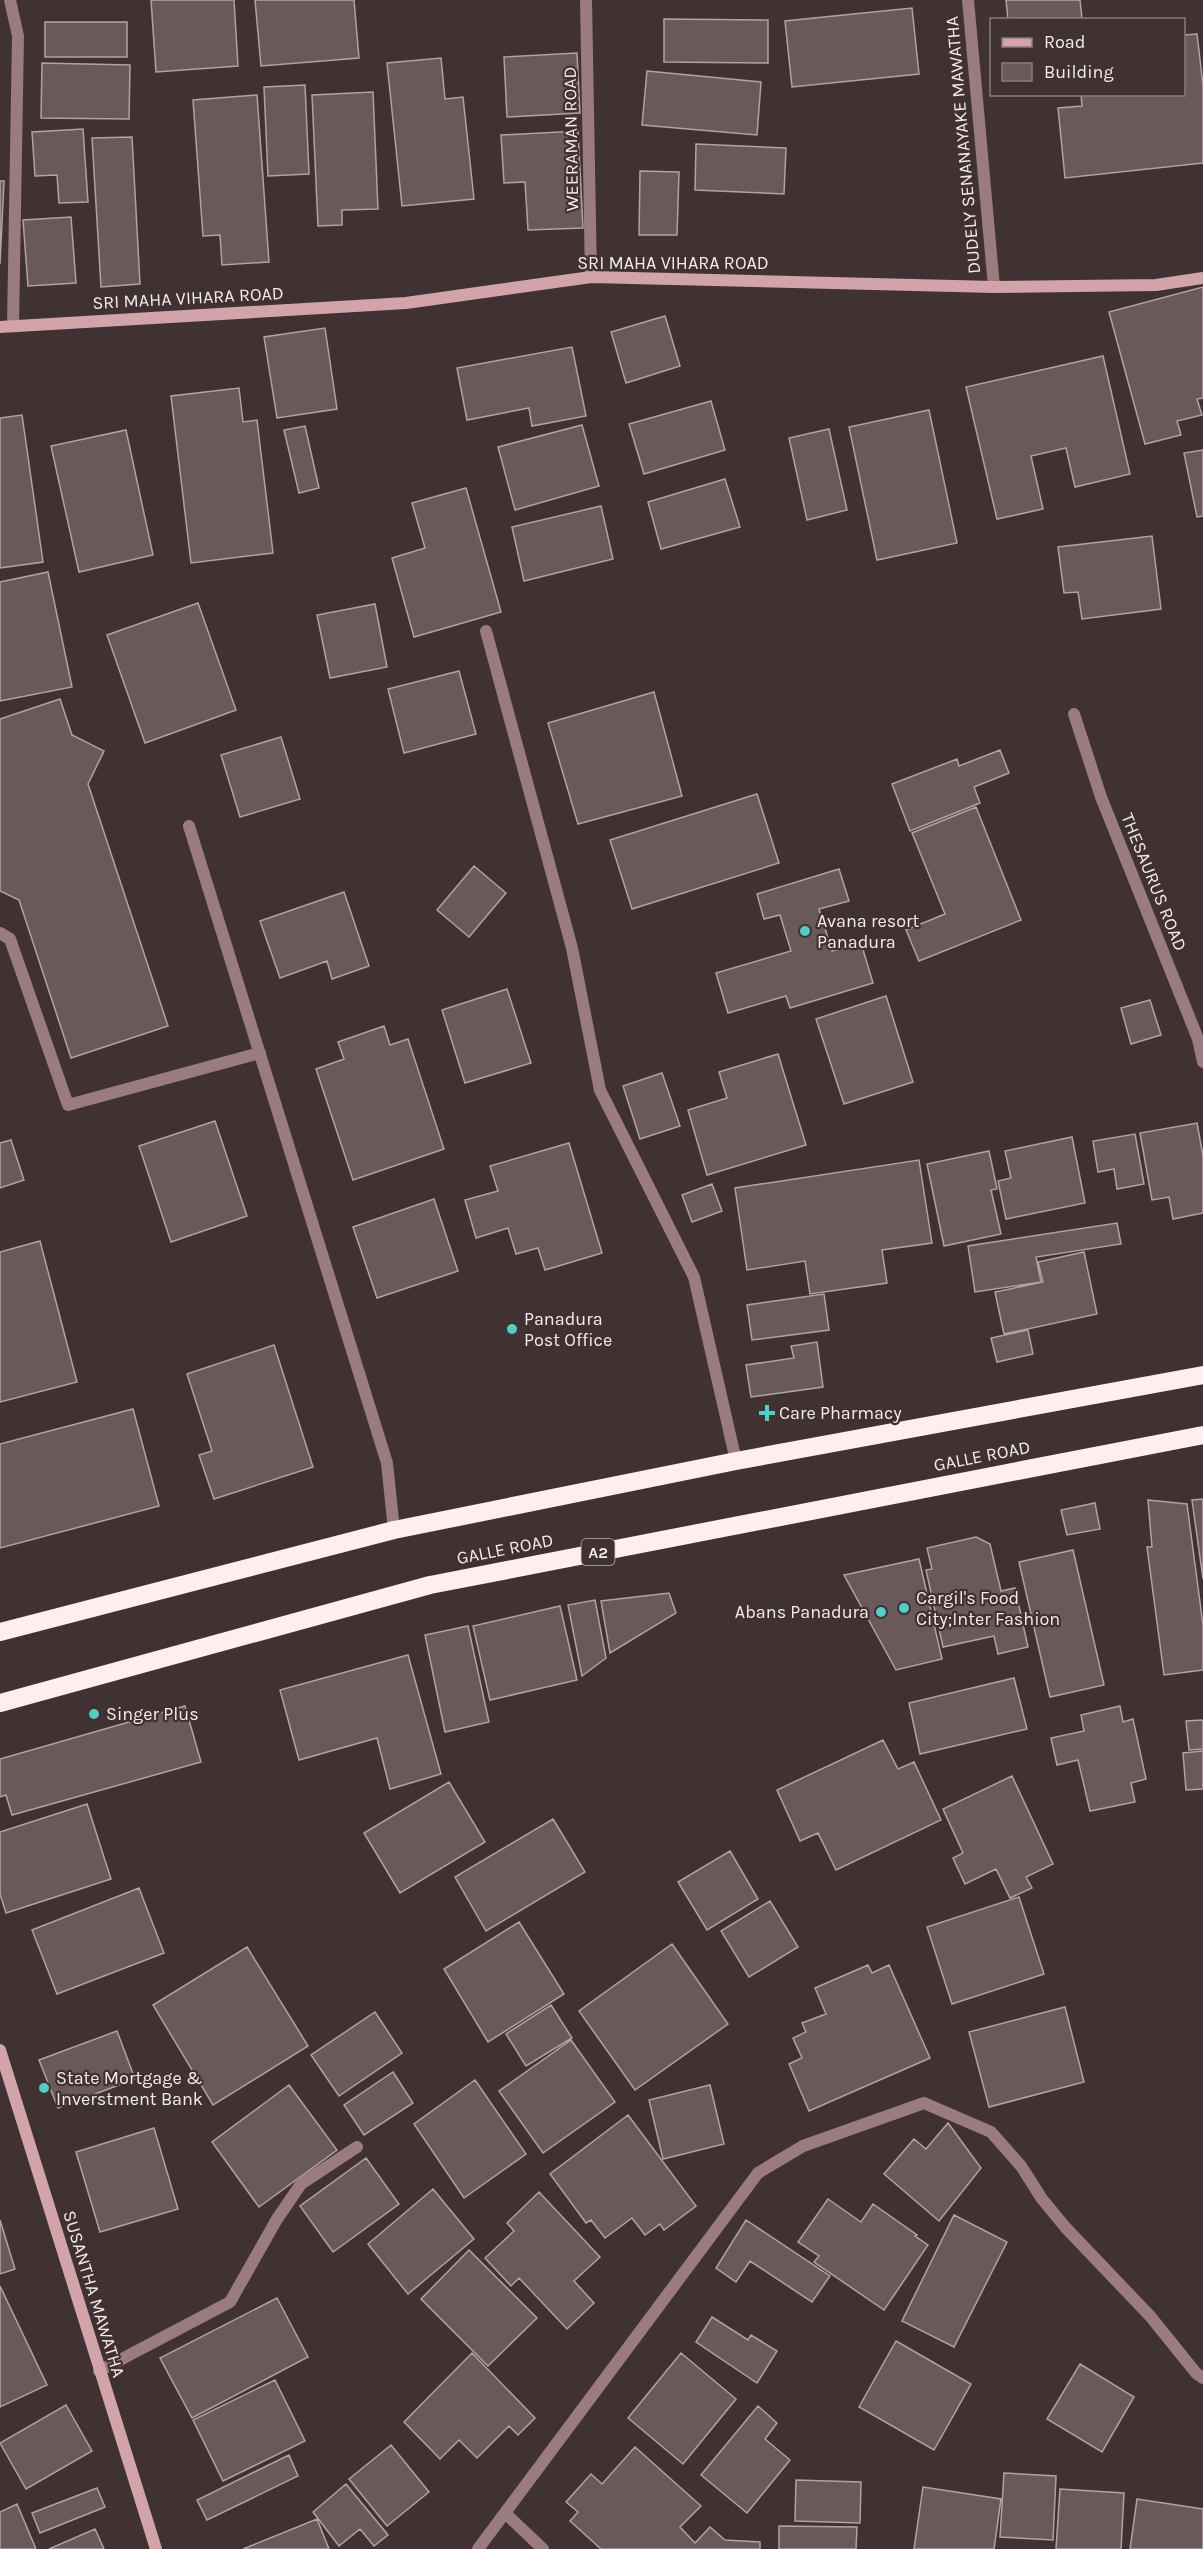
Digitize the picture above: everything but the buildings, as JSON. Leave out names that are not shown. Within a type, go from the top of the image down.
[{"type":"highway","points":[[0,1632],[394,1530],[736,1461],[1203,1376]]},
{"type":"highway","name":"GALLE ROAD","points":[[0,1703],[430,1585],[1203,1435]]},
{"type":"street","points":[[10,0],[18,36],[13,326]]},
{"type":"street","name":"WEERAMAN ROAD","points":[[586,0],[591,277]]},
{"type":"street","name":"DUDELY SENANAYAKE MAWATHA","points":[[968,0],[994,287]]},
{"type":"street","name":"SRI MAHA VIHARA ROAD","points":[[0,327],[406,303],[591,277],[994,287],[1155,285],[1203,278]]},
{"type":"street","points":[[486,631],[572,948],[600,1090],[694,1276],[736,1461]]},
{"type":"street","name":"THESAURUS ROAD","points":[[1074,714],[1101,797],[1198,1039],[1203,1062]]},
{"type":"street","points":[[189,826],[387,1463],[394,1530]]},
{"type":"street","points":[[0,933],[10,939],[68,1105],[260,1053]]},
{"type":"street","name":"SUSANTHA MAWATHA","points":[[0,2050],[156,2549]]},
{"type":"street","points":[[478,2549],[758,2173],[803,2146],[924,2103],[991,2132],[1021,2166],[1042,2199],[1066,2228],[1150,2316],[1196,2373],[1203,2378]]},
{"type":"street","points":[[99,2371],[230,2302],[277,2219],[301,2184],[357,2147]]},
{"type":"street","points":[[505,2513],[543,2549]]},
{"type":"place","name":"Avana resort Panadura","points":[[805,931]]},
{"type":"place","name":"Panadura Post Office","points":[[512,1329]]},
{"type":"place","name":"Care Pharmacy","points":[[767,1413]]},
{"type":"place","name":"Cargil's Food City;Inter Fashion","points":[[904,1608]]},
{"type":"place","name":"Abans Panadura","points":[[881,1612]]},
{"type":"place","name":"Singer Plus","points":[[94,1714]]},
{"type":"place","name":"State Mortgage & Inverstment Bank","points":[[44,2088]]}]
